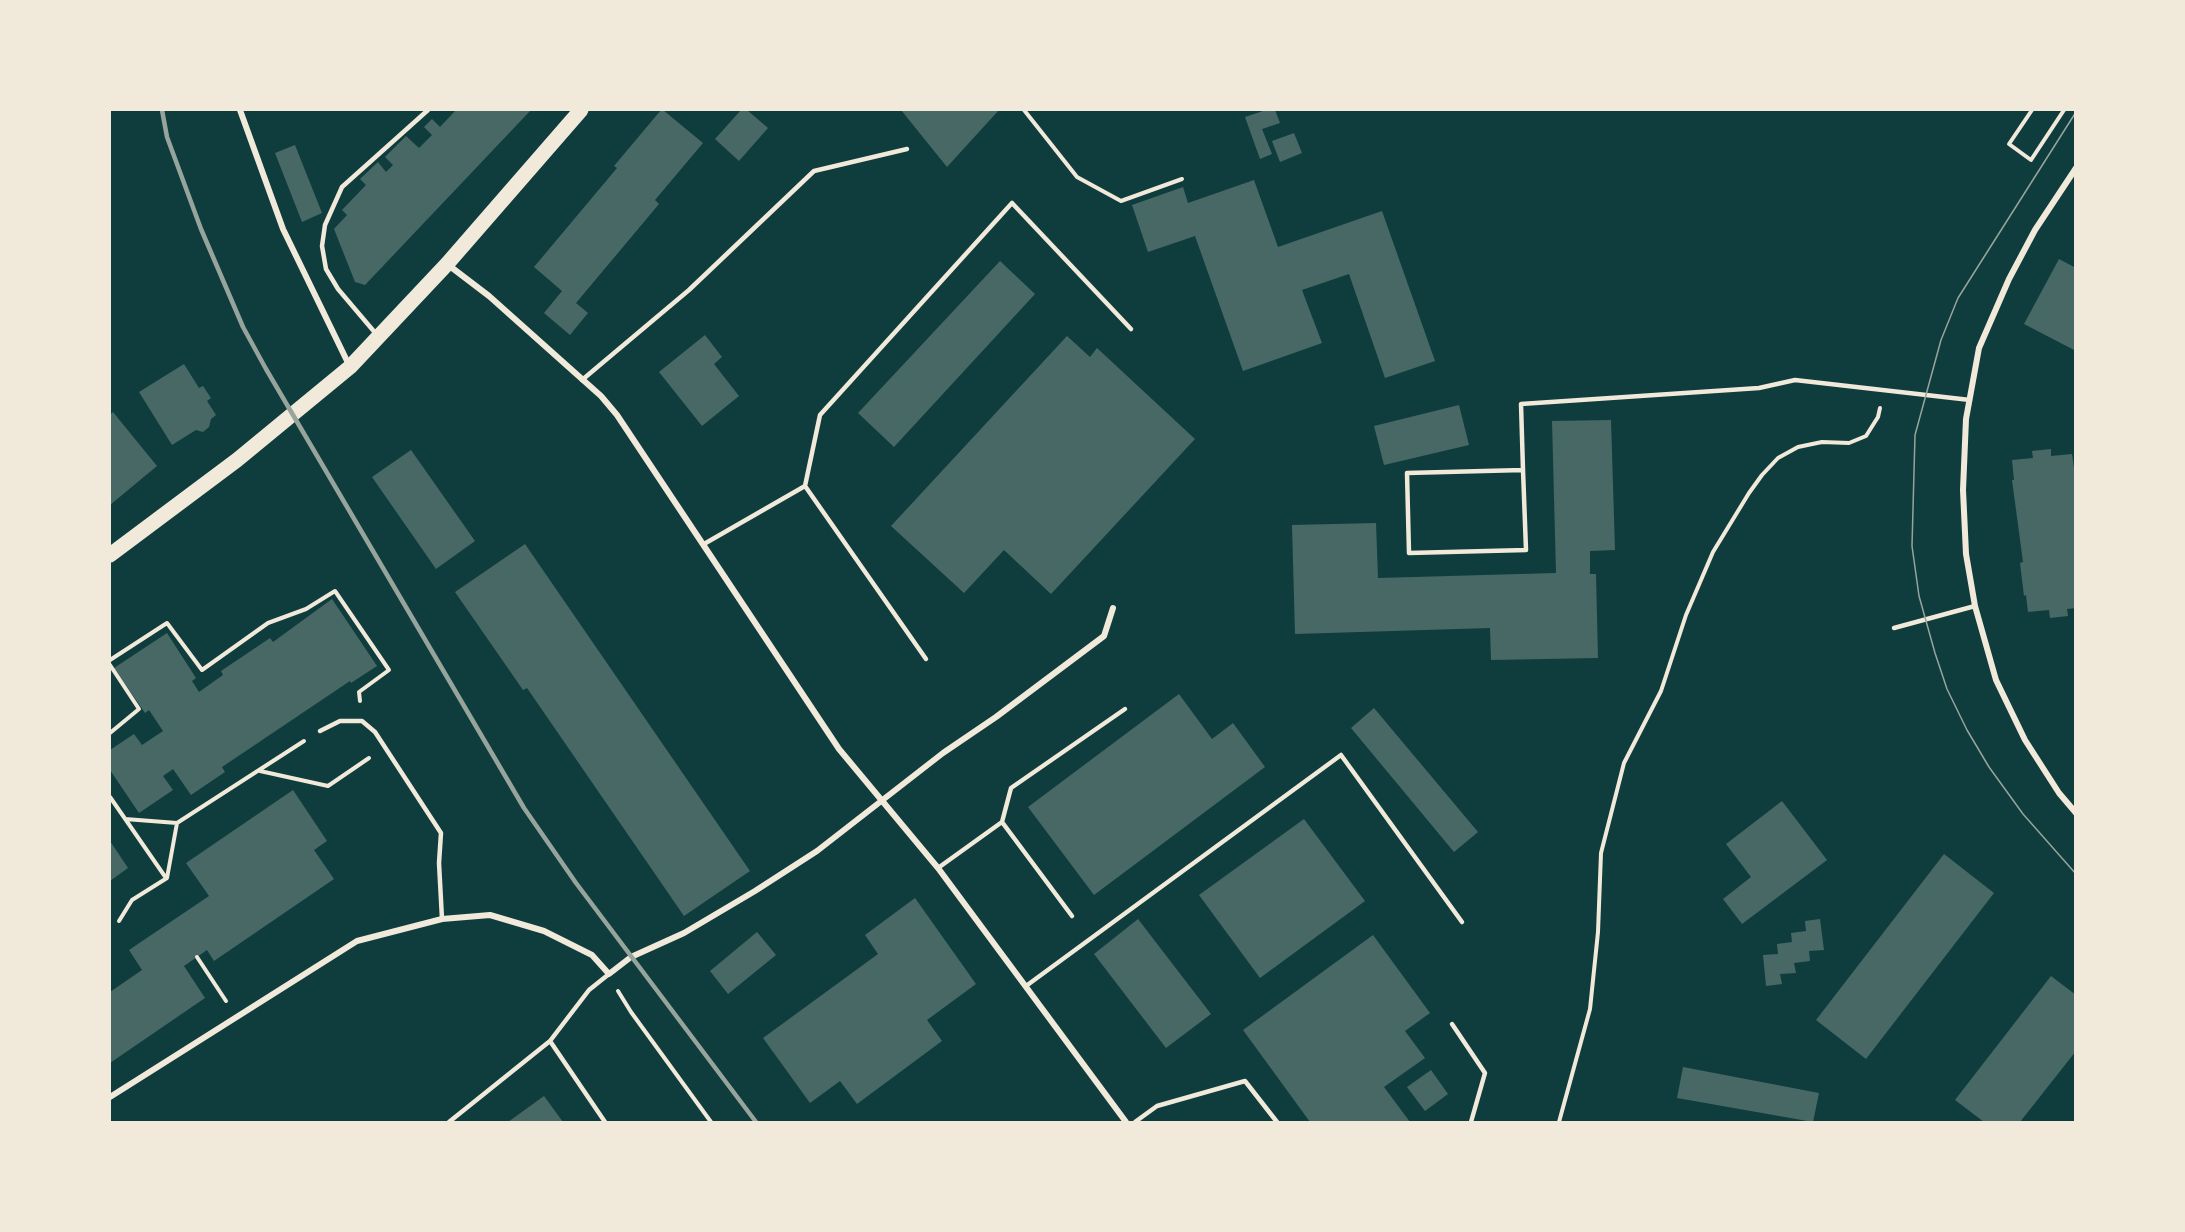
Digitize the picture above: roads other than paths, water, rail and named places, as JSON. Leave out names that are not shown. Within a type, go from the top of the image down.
[{"type":"main road","points":[[110,555],[237,460],[350,367],[447,264],[581,110]]},
{"type":"street","points":[[240,110],[283,229],[350,367]]},
{"type":"street","points":[[2076,168],[2034,230],[2009,279],[1979,348],[1966,419],[1963,490],[1966,554],[1975,606],[1996,680],[2025,740],[2059,793],[2076,813]]},
{"type":"street","points":[[447,264],[489,296],[582,380],[617,415],[839,749],[938,868],[1126,1122]]},
{"type":"street","points":[[110,1097],[357,941],[442,919],[490,915],[544,931],[592,955],[609,974],[631,957],[684,933],[817,851],[943,753],[996,717],[1104,636],[1113,608]]},
{"type":"lane","points":[[379,337],[338,289],[326,269],[322,246],[324,225],[342,187],[428,110]]},
{"type":"lane","points":[[582,380],[689,290],[814,171],[908,149]]},
{"type":"lane","points":[[926,659],[806,486],[820,415],[1012,203],[1131,329]]},
{"type":"lane","points":[[1523,470],[1407,473],[1409,553],[1526,550],[1521,404],[1759,388],[1796,380],[1970,400]]},
{"type":"lane","points":[[704,544],[806,486]]},
{"type":"lane","points":[[1894,628],[1975,606]]},
{"type":"lane","points":[[938,868],[1002,822],[1011,788],[1125,709]]},
{"type":"lane","points":[[320,731],[340,721],[362,721],[375,732],[441,833],[439,863],[442,919]]},
{"type":"lane","points":[[1026,986],[1341,755],[1462,922]]},
{"type":"lane","points":[[1002,822],[1072,916]]},
{"type":"lane","points":[[449,1122],[550,1041],[589,990],[609,974]]},
{"type":"lane","points":[[1452,1024],[1485,1073],[1471,1122]]},
{"type":"lane","points":[[550,1041],[605,1122]]},
{"type":"lane","points":[[1135,1122],[1156,1106],[1245,1081],[1277,1122]]},
{"type":"tram line","points":[[2076,112],[1958,298],[1941,340],[1915,435],[1912,546],[1919,596],[1935,653],[1947,689],[1967,730],[1989,767],[2023,814],[2076,874]]},
{"type":"railway","points":[[162,110],[167,137],[201,229],[243,327],[266,369],[524,808],[576,883],[756,1122]]}]
